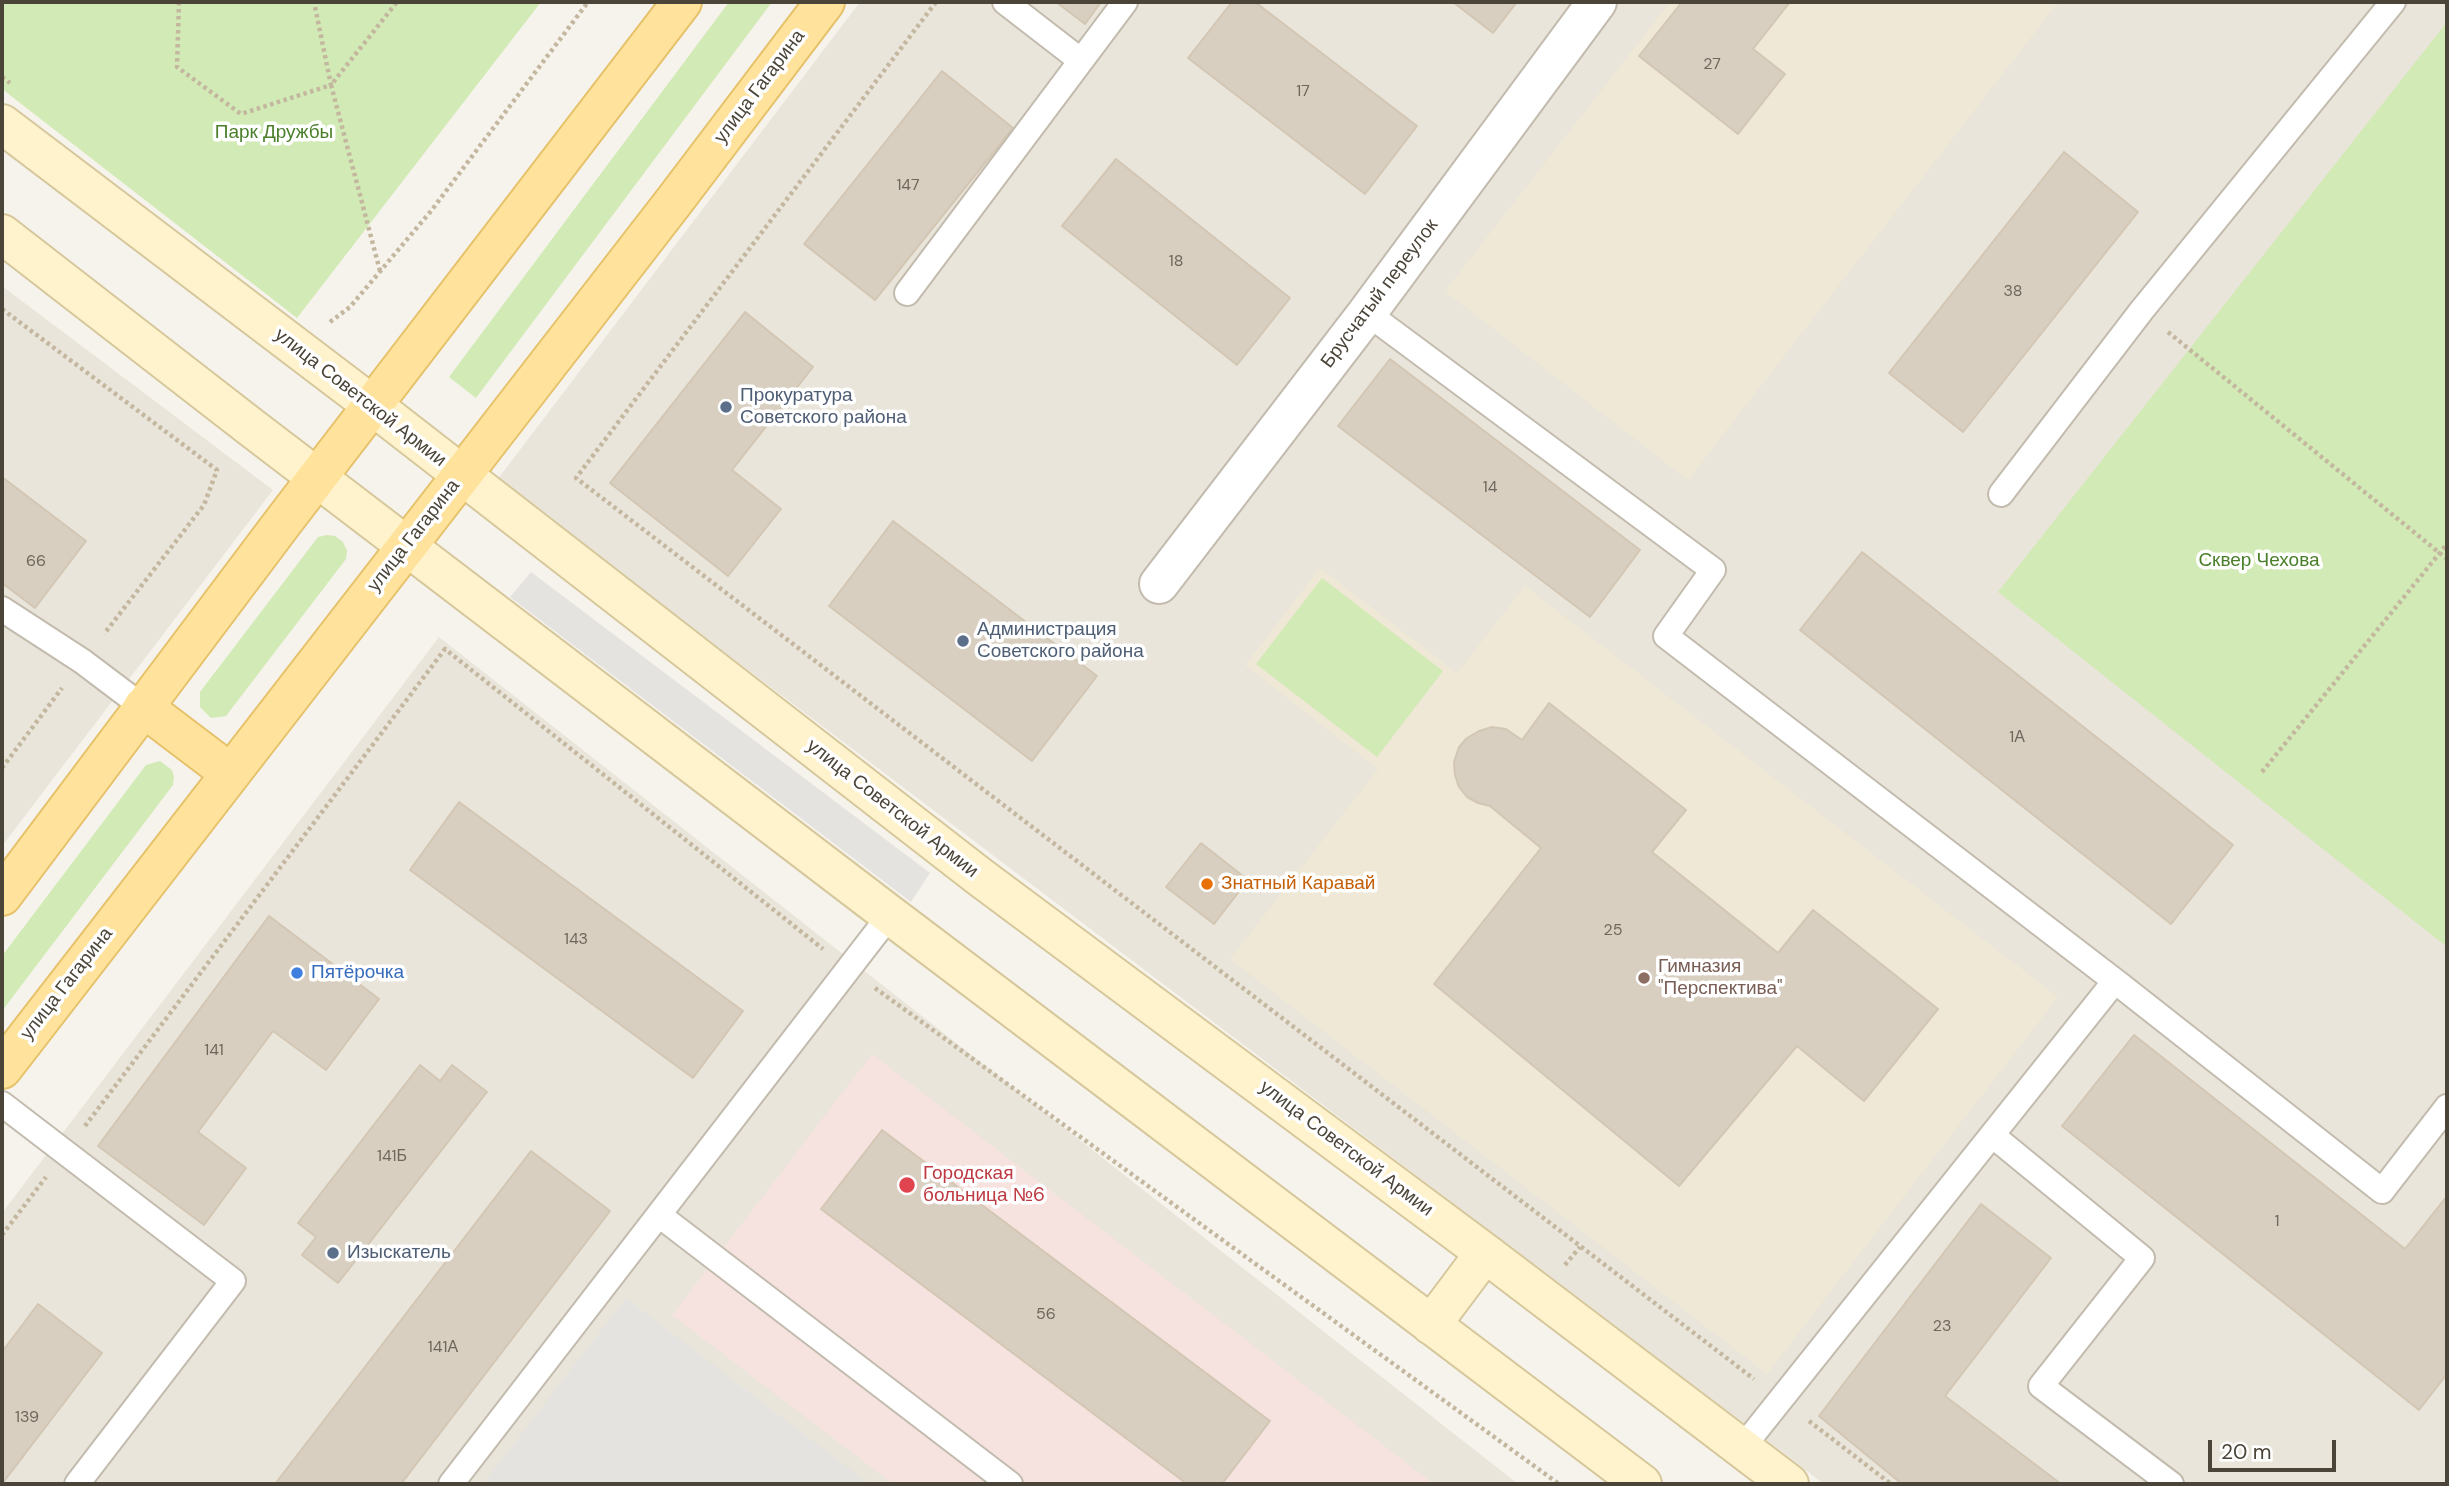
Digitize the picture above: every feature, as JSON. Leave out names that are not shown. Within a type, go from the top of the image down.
[{"type":"main road","points":[[2,896],[372,405],[682,2]]},
{"type":"main road","name":"улица Гагарина","points":[[2,1069],[825,2]]},
{"type":"main road","name":"улица Советской Армии","points":[[2,124],[372,405],[980,877],[1485,1253],[1789,1484]]},
{"type":"main road","points":[[2,234],[890,915],[1642,1484]]},
{"type":"main road","points":[[143,707],[230,773]]},
{"type":"main road","points":[[1431,1325],[1485,1253]]},
{"type":"street","name":"Брусчатый переулок","points":[[1159,584],[1367,313],[1597,2]]},
{"type":"lane","points":[[1005,2],[1080,61]]},
{"type":"lane","points":[[907,293],[1125,2]]},
{"type":"lane","points":[[2001,494],[2142,310],[2393,2]]},
{"type":"lane","points":[[1367,313],[1713,570],[1666,636],[2382,1191],[2447,1107]]},
{"type":"lane","points":[[2,609],[82,661],[143,707]]},
{"type":"lane","points":[[451,1484],[890,915]]},
{"type":"lane","points":[[1742,1448],[2115,982]]},
{"type":"lane","points":[[2,1104],[233,1281],[77,1484]]},
{"type":"lane","points":[[1992,1135],[2142,1258],[2041,1387],[2171,1484]]},
{"type":"lane","points":[[659,1215],[1010,1484]]},
{"type":"path","points":[[179,2],[177,67],[241,114],[331,85],[397,2]]},
{"type":"path","points":[[314,2],[331,85],[380,271]]},
{"type":"path","points":[[330,323],[350,307],[440,200],[588,2]]},
{"type":"path","points":[[936,2],[576,478],[1891,1484]]},
{"type":"path","points":[[2,309],[217,470],[204,505],[2,768]]},
{"type":"path","points":[[2142,310],[2447,559]]},
{"type":"path","points":[[2262,772],[2447,544]]},
{"type":"path","points":[[2,1235],[445,649],[848,968],[1559,1484]]},
{"type":"shaded area","points":[[860,2],[2447,2],[2447,1484],[1824,1484],[497,480]]},
{"type":"shaded area","points":[[1670,2],[2057,4],[1688,480],[1445,291]]},
{"type":"shaded area","points":[[2,286],[273,490],[2,846]]},
{"type":"shaded area","name":"Гимназия \"Перспектива\"","points":[[1320,568],[1457,673],[1525,586],[2058,997],[1767,1374],[1230,959],[1378,769],[1245,665]]},
{"type":"shaded area","points":[[531,572],[930,873],[911,902],[510,597]]},
{"type":"shaded area","points":[[439,637],[1518,1484],[2,1484],[2,1213]]},
{"type":"shaded area","name":"Городская больница №6","points":[[872,1054],[1434,1484],[893,1484],[672,1315]]},
{"type":"shaded area","points":[[626,1298],[869,1484],[483,1484]]},
{"type":"green space","name":"Парк Дружбы","points":[[2,2],[541,2],[297,318],[2,89]]},
{"type":"green space","points":[[729,2],[772,2],[476,398],[449,377]]},
{"type":"green space","name":"Сквер Чехова","points":[[2447,22],[2447,947],[1998,592]]},
{"type":"green space","points":[[335,536],[343,542],[347,551],[346,559],[226,716],[211,718],[200,707],[200,692],[318,537]]},
{"type":"green space","points":[[1322,578],[1443,671],[1377,757],[1256,664]]},
{"type":"green space","points":[[160,761],[172,770],[173,785],[2,1011],[2,956],[146,765]]},
{"type":"building","points":[[1056,2],[1101,2],[1085,24]]},
{"type":"building","points":[[1232,2],[1255,2],[1417,126],[1365,194],[1188,58]]},
{"type":"building","points":[[1453,2],[1517,2],[1493,33]]},
{"type":"building","points":[[1682,2],[1790,2],[1753,49],[1785,74],[1738,134],[1639,56]]},
{"type":"building","points":[[942,71],[1013,128],[875,300],[804,244]]},
{"type":"building","points":[[2064,152],[2138,212],[1963,432],[1889,373]]},
{"type":"building","points":[[1116,159],[1290,298],[1237,365],[1062,226]]},
{"type":"building","name":"Прокуратура Советского района","points":[[745,312],[813,367],[732,470],[781,509],[728,576],[610,483]]},
{"type":"building","points":[[1390,359],[1640,550],[1590,617],[1338,426]]},
{"type":"building","points":[[2,477],[86,541],[35,608],[2,583]]},
{"type":"building","name":"Администрация Советского района","points":[[893,521],[1097,676],[1032,761],[829,606]]},
{"type":"building","points":[[1862,552],[2233,845],[2171,924],[1800,630]]},
{"type":"building","points":[[1549,703],[1686,810],[1652,852],[1778,953],[1813,910],[1938,1009],[1864,1101],[1797,1046],[1679,1186],[1434,984],[1541,848],[1490,806],[1467,797],[1459,787],[1455,775],[1454,762],[1459,747],[1467,738],[1492,727],[1506,729],[1522,740]]},
{"type":"building","points":[[459,802],[743,1011],[693,1078],[410,870]]},
{"type":"building","name":"Знатный Каравай","points":[[1201,843],[1248,880],[1214,924],[1166,887]]},
{"type":"building","points":[[269,916],[379,999],[326,1070],[273,1031],[198,1132],[246,1168],[204,1225],[98,1146]]},
{"type":"building","points":[[2134,1035],[2405,1249],[2447,1196],[2447,1374],[2419,1410],[2062,1126]]},
{"type":"building","points":[[420,1065],[440,1081],[452,1065],[487,1092],[338,1283],[302,1255],[316,1237],[298,1223]]},
{"type":"building","points":[[882,1130],[1270,1421],[1222,1484],[1187,1484],[821,1209]]},
{"type":"building","points":[[531,1151],[610,1211],[401,1484],[275,1484]]},
{"type":"building","points":[[1981,1204],[2051,1258],[1945,1396],[2061,1484],[1902,1484],[1819,1416]]},
{"type":"building","points":[[38,1304],[102,1353],[2,1484],[2,1352]]},
{"type":"place","name":"Прокуратура Советского района","points":[[726,407]]},
{"type":"place","name":"Администрация Советского района","points":[[963,641]]},
{"type":"place","name":"Знатный Каравай","points":[[1207,884]]},
{"type":"place","name":"Пятёрочка","points":[[297,973]]},
{"type":"place","name":"Гимназия \"Перспектива\"","points":[[1644,978]]},
{"type":"place","name":"Городская больница №6","points":[[907,1185]]},
{"type":"place","name":"Изыскатель","points":[[333,1253]]}]
